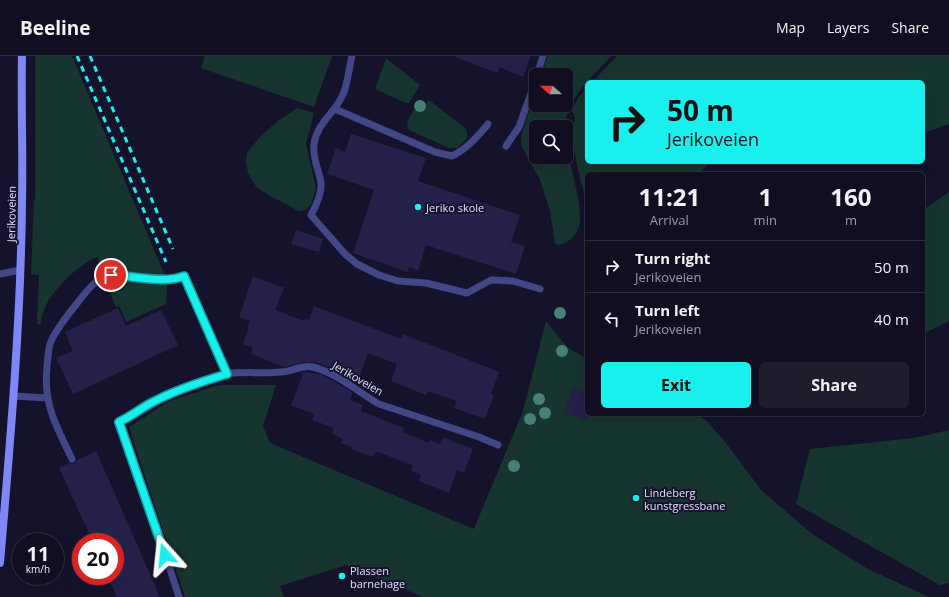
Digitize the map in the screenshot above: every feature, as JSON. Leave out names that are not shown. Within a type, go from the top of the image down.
[{"type":"street","name":"Jerikoveien","points":[[0,563],[14,396],[20,270],[22,202],[22,58]]},
{"type":"lane","points":[[352,56],[344,92],[335,109],[317,131],[314,144],[314,153],[321,184],[318,203],[311,215],[345,254],[356,264],[378,275],[398,281],[426,283],[467,293],[492,280],[513,281],[540,289]]},
{"type":"lane","points":[[539,68],[543,56]]},
{"type":"lane","points":[[506,146],[518,127],[529,98]]},
{"type":"lane","points":[[335,109],[435,152],[452,156],[462,151],[477,138],[488,124]]},
{"type":"lane","points":[[0,274],[20,270]]},
{"type":"lane","points":[[72,459],[54,420],[47,398],[46,375],[50,344],[65,319],[87,290],[104,277],[111,275],[177,279],[184,276],[227,374]]},
{"type":"lane","name":"Jerikoveien","points":[[179,597],[152,513],[119,422],[150,403],[198,383],[227,374],[283,372],[300,367],[312,367],[340,379],[364,396],[379,404],[479,437],[498,445]]},
{"type":"lane","points":[[14,396],[47,398]]},
{"type":"green space","points":[[35,56],[72,56],[163,271],[167,283],[166,304],[126,322],[119,306],[116,307],[99,270],[98,257],[84,264],[71,274],[60,286],[50,298],[40,325],[37,324],[39,275],[31,274],[35,199]]},
{"type":"green space","points":[[205,56],[332,56],[314,107],[201,68]]},
{"type":"green space","points":[[548,56],[611,56],[589,80],[585,80],[585,85],[573,102],[573,68],[544,68]]},
{"type":"green space","points":[[617,56],[949,56],[949,124],[925,132],[925,80],[594,80]]},
{"type":"green space","points":[[386,58],[420,85],[409,103],[375,89]]},
{"type":"green space","points":[[585,90],[585,164],[708,164],[701,172],[585,172],[585,196],[574,149],[573,138],[575,117],[572,112],[578,98]]},
{"type":"green space","points":[[429,100],[466,129],[467,137],[457,148],[449,148],[409,130],[407,125],[414,109],[419,111],[421,110]]},
{"type":"green space","points":[[298,108],[314,113],[306,144],[316,189],[311,205],[305,210],[299,211],[257,188],[248,173],[246,162],[247,153],[260,137],[279,120]]},
{"type":"green space","points":[[529,112],[568,112],[566,120],[529,120],[529,160],[522,147],[521,136]]},
{"type":"green space","points":[[531,164],[570,164],[578,195],[580,222],[577,231],[572,238],[562,244],[558,245],[555,243],[550,211],[540,180]]},
{"type":"green space","points":[[949,192],[949,321],[925,333],[925,209]]},
{"type":"green space","points":[[546,321],[567,347],[585,358],[585,416],[700,416],[707,421],[729,447],[761,490],[812,534],[868,569],[929,597],[423,597],[346,565],[280,586],[284,597],[185,597],[129,427],[170,401],[220,385],[276,385],[263,426],[270,443],[474,529],[523,411]]},
{"type":"green space","points":[[949,430],[949,583],[940,585],[796,504],[810,449],[914,438]]},
{"type":"building","points":[[456,56],[531,56],[523,77],[500,67],[497,73]]},
{"type":"building","points":[[351,134],[426,158],[418,181],[520,215],[511,242],[525,246],[516,274],[426,245],[418,271],[409,267],[408,272],[353,253],[374,190],[327,174],[336,148],[345,152]]},
{"type":"building","points":[[296,230],[323,239],[319,252],[291,244]]},
{"type":"building","points":[[253,276],[284,288],[275,310],[304,321],[305,319],[309,320],[314,306],[401,339],[403,334],[499,372],[491,394],[494,395],[485,419],[454,408],[457,401],[428,391],[426,395],[391,381],[397,364],[368,353],[357,384],[333,369],[315,362],[304,362],[284,367],[251,354],[253,348],[243,344],[250,321],[239,317]]},
{"type":"building","points":[[118,308],[126,326],[161,310],[178,345],[73,394],[56,358],[73,351],[65,332]]},
{"type":"building","points":[[305,372],[320,374],[344,387],[353,393],[350,400],[363,405],[361,411],[404,428],[403,432],[429,443],[430,440],[440,444],[443,437],[473,449],[464,473],[457,470],[449,493],[419,481],[421,475],[411,471],[413,466],[376,451],[373,457],[351,449],[352,447],[341,443],[343,439],[332,434],[334,428],[312,420],[314,414],[291,405],[303,374],[300,373]]},
{"type":"building","points":[[574,386],[585,391],[585,416],[587,416],[587,421],[564,412]]},
{"type":"building","points":[[96,451],[160,597],[117,597],[112,585],[124,585],[124,533],[89,533],[59,468],[69,463],[74,464],[77,460]]},
{"type":"railway","points":[[77,56],[166,262]]},
{"type":"railway","points":[[90,56],[173,249]]},
{"type":"place","name":"Jeriko skole","points":[[418,207]]},
{"type":"place","name":"Lindeberg kunstgressbane","points":[[636,498]]},
{"type":"place","name":"Plassen barnehage","points":[[342,576]]},
{"type":"route","points":[[111,275],[165,279],[177,279],[184,276],[227,374],[182,388],[150,403],[128,418],[119,422],[152,513],[165,555]]}]
